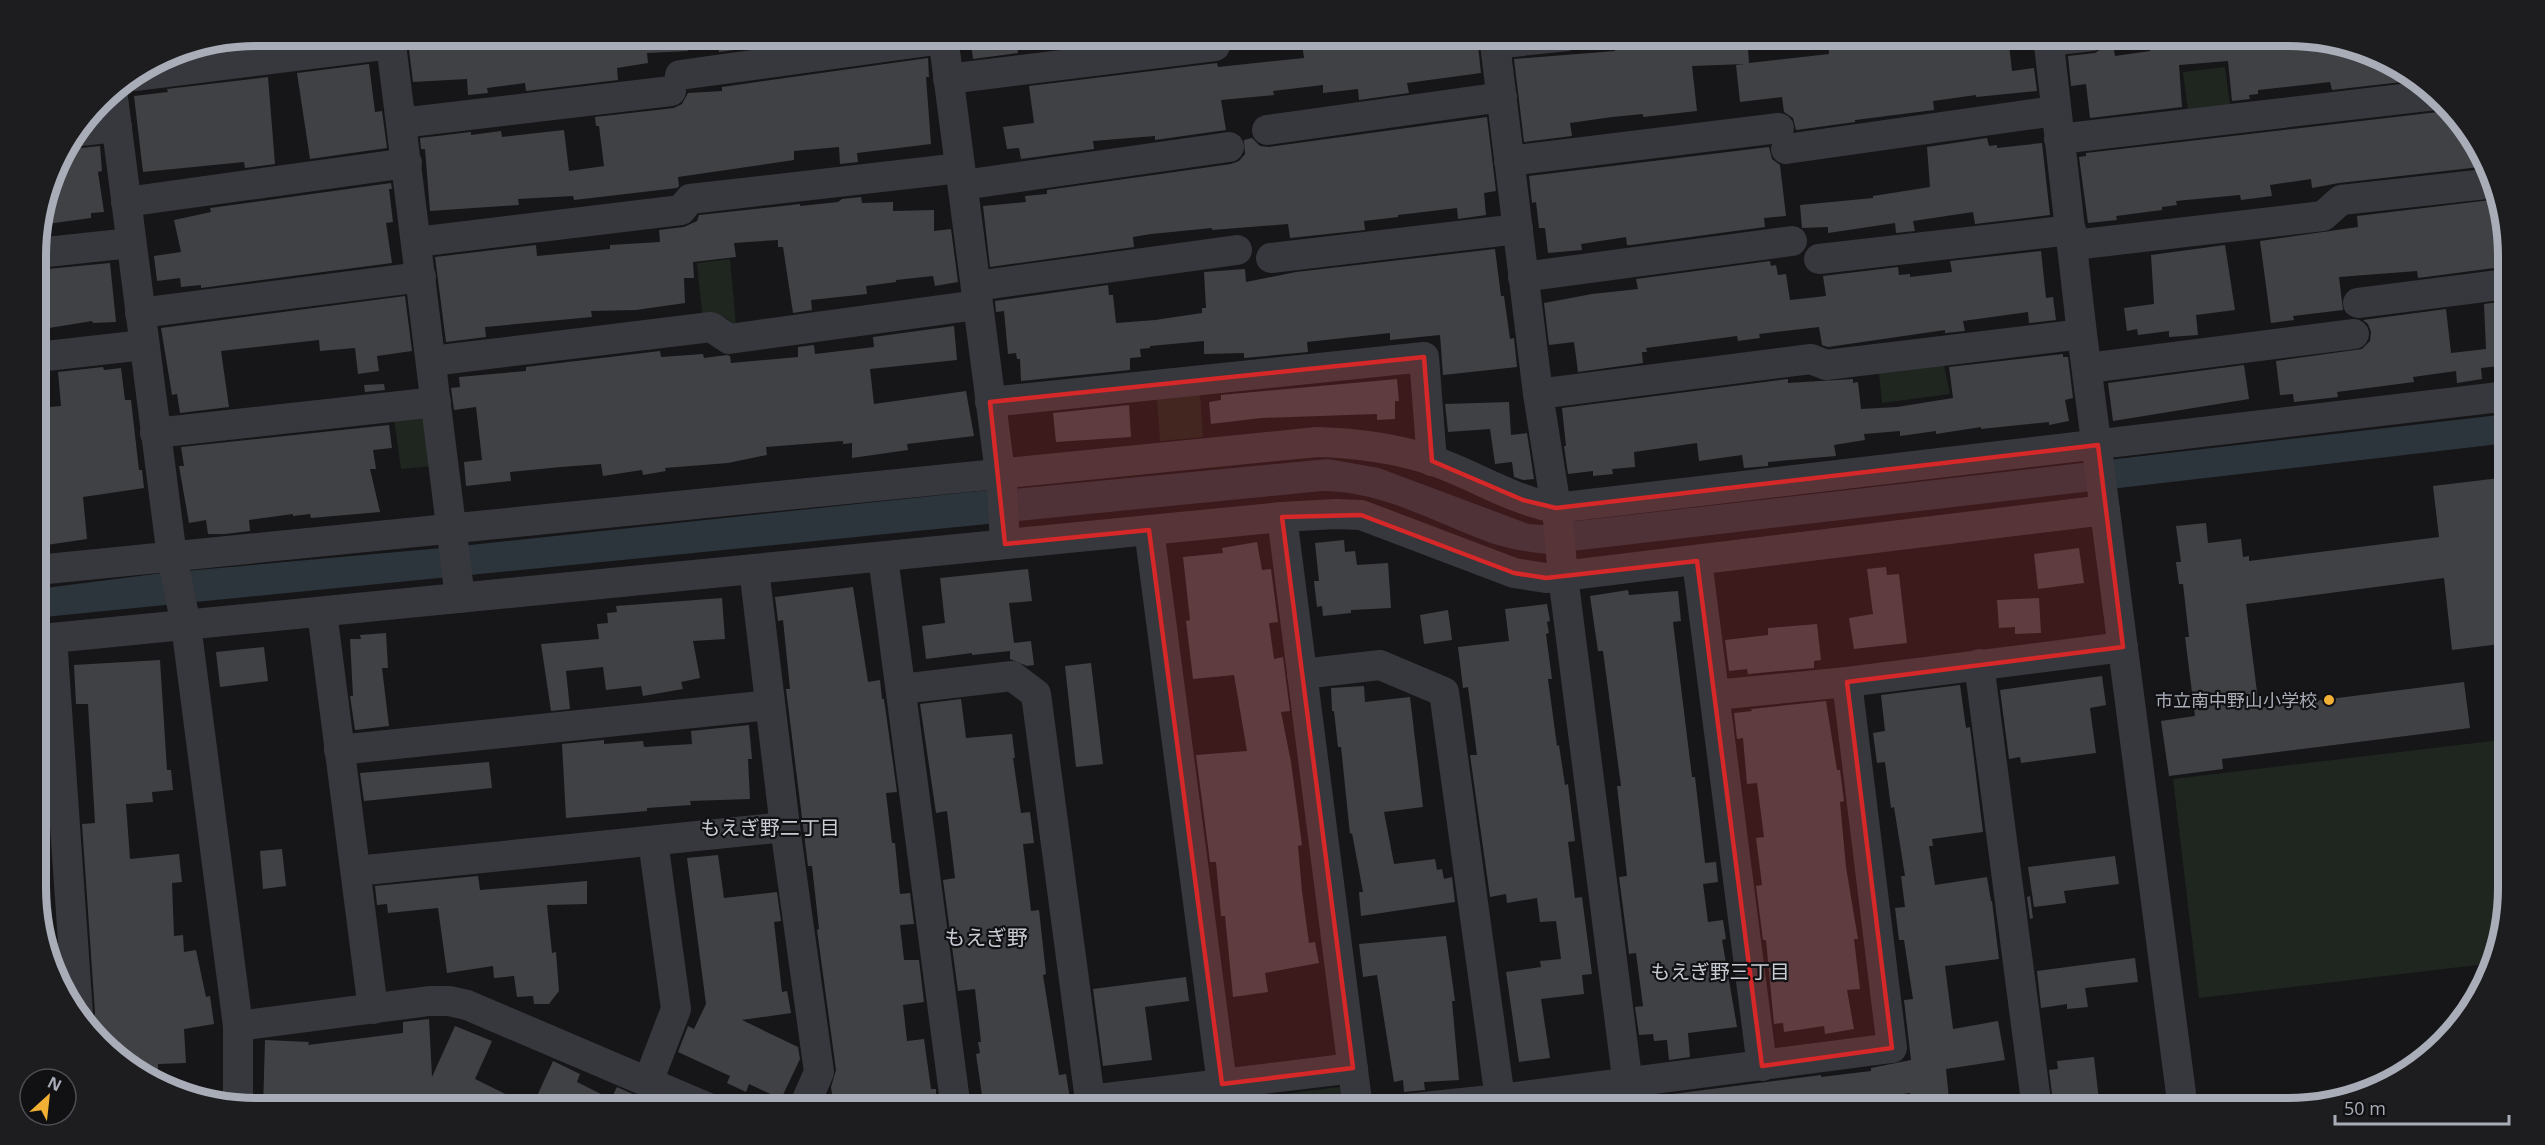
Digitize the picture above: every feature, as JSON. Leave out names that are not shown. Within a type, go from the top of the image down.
[{"type":"street","points":[[1495,46],[1538,394],[1557,514],[1629,1096]]},
{"type":"street","points":[[2049,46],[2082,334],[2182,1098]]},
{"type":"street","points":[[155,73],[342,47]]},
{"type":"street","points":[[392,47],[459,589]]},
{"type":"street","points":[[401,123],[676,83],[887,47]]},
{"type":"street","points":[[944,47],[1001,481],[1004,536]]},
{"type":"street","points":[[948,79],[1211,47]]},
{"type":"street","points":[[1509,161],[1783,138],[2057,125],[2423,96]]},
{"type":"street","points":[[1267,130],[1502,97]]},
{"type":"street","points":[[114,103],[155,433],[173,563],[184,617],[238,1026],[238,1098]]},
{"type":"street","points":[[89,130],[117,127]]},
{"type":"street","points":[[417,242],[681,210],[690,199],[962,176],[1229,147]]},
{"type":"street","points":[[126,202],[407,163]]},
{"type":"street","points":[[1819,259],[2323,216],[2341,200],[2485,184]]},
{"type":"street","points":[[1271,258],[1518,229]]},
{"type":"street","points":[[1523,277],[1792,241]]},
{"type":"street","points":[[47,252],[130,243]]},
{"type":"street","points":[[432,361],[711,327],[729,339],[1237,250]]},
{"type":"street","points":[[140,314],[421,277]]},
{"type":"street","points":[[2358,303],[2498,285]]},
{"type":"street","points":[[1538,394],[1812,359],[1826,365],[2082,334]]},
{"type":"street","points":[[2088,368],[2354,334]]},
{"type":"street","points":[[47,356],[144,345]]},
{"type":"street","points":[[990,402],[1424,357],[1432,461]]},
{"type":"street","points":[[46,570],[173,563],[453,537],[1001,481],[1317,442],[1346,443],[1397,451],[1432,461],[1557,514],[2099,452],[2498,397]]},
{"type":"street","points":[[155,433],[436,402]]},
{"type":"street","points":[[77,996],[52,638],[184,617],[322,612],[459,589],[754,569],[883,557],[1004,536],[1149,530],[1282,517],[1362,515],[1514,573],[1546,578],[1562,567],[1697,561],[2104,502]]},
{"type":"street","points":[[1282,517],[1357,1098]]},
{"type":"street","points":[[1149,530],[1222,1084]]},
{"type":"street","points":[[883,557],[955,1098]]},
{"type":"street","points":[[1697,561],[1762,1066]]},
{"type":"street","points":[[754,569],[785,827],[819,1072],[808,1098]]},
{"type":"street","points":[[322,612],[373,1009]]},
{"type":"street","points":[[1715,695],[1847,682],[2122,647]]},
{"type":"street","points":[[1979,664],[2036,1098]]},
{"type":"street","points":[[1302,674],[1380,665],[1444,692],[1500,1098]]},
{"type":"street","points":[[901,689],[1012,676],[1036,694],[1090,1098]]},
{"type":"street","points":[[1543,1098],[1629,1096],[1762,1066],[1892,1048],[1847,682]]},
{"type":"street","points":[[339,750],[770,705]]},
{"type":"street","points":[[356,871],[785,827]]},
{"type":"street","points":[[648,1082],[676,1009],[653,841]]},
{"type":"street","points":[[238,1026],[429,1001],[449,1001],[467,1005],[685,1098]]},
{"type":"street","points":[[1106,1098],[1353,1068]]},
{"type":"highlighted area","points":[[1424,357],[1432,461],[1523,500],[1556,508],[2098,445],[2123,647],[1847,682],[1892,1048],[1762,1066],[1697,561],[1546,578],[1514,573],[1361,515],[1282,517],[1353,1068],[1222,1084],[1149,530],[1005,544],[990,402]]},
{"type":"shaded area","points":[[2225,67],[2230,105],[2188,110],[2183,72]]},
{"type":"shaded area","points":[[730,259],[736,326],[726,318],[703,321],[697,263]]},
{"type":"shaded area","points":[[1944,365],[1950,394],[1882,403],[1879,373]]},
{"type":"shaded area","points":[[1200,395],[1203,437],[1160,441],[1157,398]]},
{"type":"shaded area","points":[[2498,415],[2498,444],[1547,554],[1495,544],[1407,509],[1366,496],[1322,491],[46,617],[46,588],[163,573],[442,548],[989,490],[1328,459],[1379,468],[1529,524],[1542,525]]},
{"type":"shaded area","points":[[417,416],[426,421],[432,466],[401,469],[394,419]]},
{"type":"shaded area","points":[[2498,740],[2498,902],[2491,943],[2484,964],[2199,998],[2173,779]]},
{"type":"shaded area","points":[[46,826],[54,942],[48,916],[46,888]]},
{"type":"shaded area","points":[[1340,1087],[1342,1098],[1249,1098]]},
{"type":"building","points":[[1302,46],[1478,46],[1481,73],[1407,83],[1409,93],[1359,100],[1358,89],[1323,93],[1323,85],[1273,91],[1274,95],[1221,100],[1226,130],[1155,140],[1155,136],[1093,141],[1094,149],[1021,159],[1019,148],[1007,149],[1003,127],[1034,123],[1029,86],[1217,63],[1218,67],[1304,58]]},
{"type":"building","points":[[1614,46],[1748,46],[1749,63],[1829,54],[1829,46],[2009,46],[2012,71],[2034,68],[2037,91],[1976,97],[1976,95],[1933,101],[1934,110],[1796,130],[1793,118],[1784,112],[1782,97],[1740,102],[1736,65],[1745,64],[1692,66],[1697,111],[1643,117],[1643,114],[1570,123],[1572,136],[1524,142],[1514,59],[1615,51]]},
{"type":"building","points":[[2105,46],[2113,46],[2115,56],[2150,51],[2149,46],[2316,48],[2356,58],[2381,68],[2404,82],[2332,90],[2330,82],[2258,90],[2258,94],[2249,95],[2250,99],[2232,101],[2228,61],[2179,65],[2182,107],[2090,118],[2086,84],[2071,86],[2068,56],[2095,53]]},
{"type":"building","points":[[688,47],[688,51],[647,53],[648,63],[617,68],[618,80],[526,91],[525,83],[487,88],[488,93],[468,95],[467,79],[413,82],[409,50]]},
{"type":"building","points":[[719,47],[758,47],[719,52]]},
{"type":"building","points":[[971,47],[1017,47],[1018,53],[973,59]]},
{"type":"building","points":[[928,58],[929,77],[926,77],[931,144],[857,153],[858,162],[840,164],[839,147],[794,151],[794,160],[678,177],[679,186],[677,188],[574,200],[573,196],[518,199],[519,205],[430,211],[425,149],[421,149],[420,138],[501,131],[502,137],[564,130],[569,171],[604,166],[599,126],[596,126],[595,117],[674,108],[682,104],[688,93],[722,91],[722,87]]},
{"type":"building","points":[[369,64],[375,112],[382,111],[387,148],[310,159],[297,73]]},
{"type":"building","points":[[268,77],[275,164],[245,168],[244,162],[143,172],[134,96],[168,92],[167,89]]},
{"type":"building","points":[[2440,111],[2455,129],[2478,167],[2312,188],[2311,179],[2270,185],[2272,196],[2241,200],[2240,195],[2176,201],[2177,205],[2162,207],[2162,210],[2116,216],[2117,220],[2088,223],[2079,157],[2086,156],[2086,153]]},
{"type":"building","points":[[1487,117],[1496,191],[1484,193],[1486,215],[1458,219],[1457,208],[1364,221],[1365,230],[1290,238],[1288,224],[1151,234],[1133,237],[1134,247],[990,267],[983,206],[1026,202],[1025,196],[1047,194],[1047,190],[1231,164],[1239,161],[1245,154],[1244,140],[1252,138],[1260,146],[1269,147]]},
{"type":"building","points":[[1987,138],[1989,146],[1997,145],[1997,148],[2042,143],[2050,215],[1975,224],[1973,212],[1913,221],[1915,231],[1896,233],[1895,223],[1828,233],[1828,227],[1802,228],[1800,205],[1873,198],[1873,196],[1930,187],[1927,147]]},
{"type":"building","points":[[100,146],[102,171],[98,172],[104,212],[91,213],[91,218],[49,224],[58,189],[78,147]]},
{"type":"building","points":[[1769,147],[1772,159],[1780,165],[1786,216],[1764,218],[1765,227],[1631,245],[1627,245],[1626,237],[1581,244],[1582,250],[1548,253],[1545,228],[1539,228],[1536,202],[1532,203],[1529,176]]},
{"type":"building","points":[[391,183],[392,189],[389,189],[393,222],[386,223],[392,263],[201,288],[201,285],[181,287],[180,278],[157,281],[154,256],[181,252],[174,220],[211,212],[210,208]]},
{"type":"building","points":[[861,197],[862,203],[893,202],[893,211],[934,210],[934,231],[951,229],[958,282],[935,286],[933,276],[896,280],[896,282],[866,286],[867,294],[811,300],[812,310],[793,313],[783,247],[778,247],[778,240],[734,243],[736,257],[693,262],[694,278],[684,278],[685,303],[636,310],[591,311],[592,317],[485,327],[486,337],[446,342],[435,257],[536,245],[537,256],[610,249],[610,245],[660,242],[659,230],[684,227],[697,221],[699,215],[838,202],[842,199]]},
{"type":"building","points":[[2490,200],[2497,229],[2498,268],[2418,278],[2417,271],[2339,277],[2343,310],[2293,316],[2294,320],[2271,323],[2260,241],[2358,227],[2357,216]]},
{"type":"building","points":[[2225,245],[2235,310],[2196,315],[2198,335],[2169,337],[2169,331],[2138,335],[2137,329],[2127,331],[2124,308],[2154,304],[2151,255]]},
{"type":"building","points":[[1495,249],[1501,296],[1504,296],[1510,339],[1514,338],[1517,367],[1443,375],[1440,335],[1390,340],[1390,333],[1307,342],[1308,352],[1244,358],[1244,353],[1204,354],[1204,341],[1150,346],[1150,348],[1140,349],[1141,357],[1130,358],[1130,370],[1021,381],[1020,359],[1017,359],[1016,353],[1008,354],[1004,311],[996,312],[995,301],[1108,285],[1109,295],[1113,295],[1116,323],[1155,320],[1202,313],[1202,308],[1206,308],[1204,272],[1245,269],[1246,282],[1296,272]]},
{"type":"building","points":[[2041,251],[2046,298],[2053,297],[2056,320],[2029,323],[2028,312],[1963,321],[1965,331],[1945,333],[1945,330],[1828,347],[1822,345],[1819,327],[1759,334],[1760,338],[1738,341],[1737,336],[1646,348],[1647,352],[1642,352],[1643,363],[1578,372],[1574,342],[1549,345],[1544,303],[1592,294],[1638,289],[1636,279],[1770,261],[1771,266],[1776,265],[1778,275],[1786,274],[1790,300],[1826,296],[1823,276],[1898,267],[1899,275],[1910,274],[1910,277],[1952,272],[1950,261]]},
{"type":"building","points":[[110,263],[116,322],[93,323],[92,321],[47,328],[47,269]]},
{"type":"building","points":[[405,296],[412,351],[377,356],[379,371],[358,374],[355,348],[320,351],[319,340],[221,351],[229,407],[180,413],[177,394],[172,395],[161,328]]},
{"type":"building","points":[[2498,302],[2498,366],[2481,368],[2482,379],[2457,383],[2456,371],[2413,377],[2414,382],[2337,392],[2338,397],[2294,402],[2293,394],[2280,395],[2276,361],[2362,349],[2370,341],[2371,332],[2368,324],[2363,320],[2446,309],[2451,353],[2486,349],[2484,304]]},
{"type":"building","points":[[954,326],[957,360],[870,369],[874,404],[966,391],[974,436],[907,444],[908,450],[852,458],[852,443],[843,444],[843,441],[766,447],[767,455],[728,463],[665,468],[666,471],[643,475],[642,470],[603,476],[601,464],[510,472],[511,481],[466,486],[464,462],[482,460],[476,407],[454,410],[451,388],[460,387],[459,377],[526,371],[526,367],[660,351],[661,357],[703,354],[704,358],[727,355],[730,356],[731,363],[798,357],[798,347],[814,345],[815,354],[874,347],[873,337]]},
{"type":"building","points":[[2063,354],[2063,357],[2068,357],[2073,398],[2065,400],[2069,421],[2049,425],[2049,422],[1981,429],[1981,427],[1936,434],[1936,431],[1900,436],[1900,431],[1864,434],[1865,440],[1834,445],[1836,456],[1768,462],[1768,466],[1744,468],[1742,455],[1699,461],[1697,443],[1634,452],[1635,467],[1612,469],[1613,474],[1593,476],[1593,471],[1568,474],[1562,408],[1788,379],[1788,383],[1853,379],[1853,383],[1858,382],[1861,409],[1897,407],[1953,398],[1949,367]]},
{"type":"building","points":[[2244,365],[2249,399],[2113,421],[2108,383]]},
{"type":"building","points":[[103,367],[104,370],[121,368],[125,400],[131,400],[139,470],[142,470],[144,488],[83,497],[87,539],[47,545],[47,407],[61,406],[58,372]]},
{"type":"building","points":[[1397,379],[1399,401],[1395,401],[1395,419],[1377,420],[1377,414],[1261,418],[1211,424],[1209,402],[1221,400],[1221,395]]},
{"type":"building","points":[[384,384],[385,390],[365,392],[364,385]]},
{"type":"building","points":[[1509,402],[1511,435],[1527,433],[1534,479],[1523,480],[1514,477],[1512,462],[1495,464],[1490,429],[1448,432],[1445,404]]},
{"type":"building","points":[[1129,405],[1131,437],[1056,442],[1053,413]]},
{"type":"building","points":[[389,425],[392,448],[373,450],[376,469],[370,469],[380,512],[311,518],[310,514],[293,516],[293,514],[249,520],[250,531],[225,534],[208,534],[206,520],[189,523],[179,466],[184,466],[181,447]]},
{"type":"building","points":[[2498,478],[2498,644],[2452,650],[2444,578],[2246,604],[2259,708],[2464,682],[2470,728],[2222,759],[2223,769],[2169,776],[2161,721],[2195,716],[2185,637],[2189,637],[2183,584],[2179,584],[2176,562],[2181,562],[2176,526],[2206,523],[2208,543],[2241,539],[2243,557],[2249,556],[2249,561],[2439,537],[2433,486]]},
{"type":"building","points":[[1344,540],[1345,552],[1355,551],[1357,565],[1388,563],[1391,608],[1351,610],[1351,613],[1323,616],[1322,606],[1317,607],[1314,581],[1319,581],[1315,543]]},
{"type":"building","points":[[1257,542],[1262,570],[1271,569],[1278,622],[1269,623],[1274,659],[1283,657],[1290,711],[1281,712],[1291,762],[1302,845],[1298,846],[1302,891],[1309,943],[1315,942],[1319,963],[1265,973],[1268,992],[1233,997],[1225,916],[1221,916],[1216,862],[1210,862],[1196,755],[1247,751],[1234,675],[1193,679],[1186,621],[1190,620],[1183,557],[1223,553],[1222,548]]},
{"type":"building","points":[[2079,548],[2084,583],[2038,589],[2034,554]]},
{"type":"building","points":[[1886,567],[1887,575],[1899,574],[1907,643],[1854,649],[1849,618],[1873,614],[1867,569]]},
{"type":"building","points":[[1028,569],[1032,601],[1009,603],[1014,643],[1031,641],[1034,665],[1027,666],[1010,659],[1010,651],[926,659],[922,626],[945,623],[940,578]]},
{"type":"building","points":[[853,587],[868,682],[880,680],[897,792],[886,793],[892,843],[895,843],[900,894],[910,893],[914,924],[900,925],[904,960],[919,960],[924,1002],[903,1005],[907,1041],[924,1039],[931,1089],[936,1089],[936,1098],[832,1098],[831,1087],[836,1070],[817,930],[819,929],[812,866],[808,866],[786,689],[790,689],[783,620],[778,621],[775,597]]},
{"type":"building","points":[[1628,590],[1629,595],[1678,591],[1681,621],[1673,622],[1692,777],[1695,777],[1705,863],[1716,862],[1718,882],[1703,884],[1708,922],[1723,920],[1726,939],[1722,940],[1737,1027],[1688,1033],[1690,1057],[1669,1060],[1667,1040],[1654,1041],[1653,1034],[1639,1035],[1635,1007],[1643,1006],[1636,953],[1629,954],[1619,877],[1627,876],[1617,786],[1621,786],[1603,651],[1598,651],[1590,596]]},
{"type":"building","points":[[722,598],[725,639],[693,641],[700,678],[681,682],[683,689],[643,696],[641,686],[606,690],[603,667],[566,671],[570,709],[551,711],[541,644],[599,639],[597,624],[608,623],[607,613],[617,612],[616,606]]},
{"type":"building","points":[[2039,598],[2041,633],[2015,634],[2015,627],[1999,628],[1997,600]]},
{"type":"building","points":[[1547,604],[1550,621],[1547,622],[1549,633],[1546,634],[1552,679],[1548,679],[1557,746],[1559,745],[1565,785],[1568,784],[1575,841],[1568,842],[1575,898],[1582,897],[1592,974],[1582,975],[1584,994],[1541,999],[1550,1058],[1519,1062],[1506,972],[1541,967],[1540,961],[1561,959],[1556,921],[1540,922],[1537,898],[1507,903],[1506,894],[1490,897],[1470,755],[1477,755],[1468,687],[1463,688],[1458,647],[1509,641],[1505,609]]},
{"type":"building","points":[[1448,610],[1452,640],[1424,644],[1420,615]]},
{"type":"building","points":[[1817,624],[1821,660],[1814,661],[1814,668],[1748,674],[1747,669],[1729,671],[1725,640],[1768,635],[1768,628]]},
{"type":"building","points":[[386,633],[388,668],[382,668],[389,726],[355,730],[350,696],[353,696],[350,639],[361,639],[360,635]]},
{"type":"building","points":[[264,647],[268,681],[220,687],[216,652]]},
{"type":"building","points":[[160,660],[167,770],[171,770],[173,790],[152,792],[153,802],[126,804],[130,859],[179,854],[182,882],[172,883],[174,936],[183,935],[184,952],[196,950],[206,997],[210,996],[214,1024],[184,1029],[186,1063],[158,1064],[158,1074],[118,1046],[93,1020],[95,1013],[82,824],[95,823],[88,704],[76,704],[74,665]]},
{"type":"building","points":[[1091,663],[1103,764],[1076,767],[1065,666]]},
{"type":"building","points":[[2102,676],[2106,705],[2090,708],[2096,753],[2021,763],[2020,757],[2009,759],[2000,690]]},
{"type":"building","points":[[1960,685],[1966,728],[1970,727],[1983,832],[1932,839],[1933,846],[1929,846],[1935,885],[1987,877],[1999,959],[1945,966],[1953,1029],[1998,1021],[2005,1060],[1946,1069],[1949,1098],[1911,1098],[1910,1093],[1872,1098],[1649,1098],[1821,1075],[1821,1077],[1871,1071],[1871,1068],[1911,1060],[1904,1000],[1913,999],[1904,940],[1899,940],[1895,908],[1905,907],[1901,876],[1905,876],[1894,807],[1891,808],[1885,762],[1877,763],[1873,733],[1885,731],[1881,695]]},
{"type":"building","points":[[1364,686],[1365,702],[1410,697],[1423,807],[1384,812],[1394,864],[1435,859],[1437,870],[1442,869],[1444,879],[1452,877],[1455,902],[1361,916],[1359,892],[1363,892],[1352,833],[1350,834],[1341,747],[1338,747],[1331,688]]},
{"type":"building","points":[[961,699],[966,738],[1012,734],[1021,813],[1030,812],[1034,843],[1023,844],[1031,911],[1039,910],[1046,974],[1043,975],[1059,1075],[1066,1074],[1070,1098],[982,1098],[976,1054],[980,1053],[978,1042],[981,1042],[975,989],[958,991],[943,880],[955,878],[947,811],[936,813],[920,704]]},
{"type":"building","points":[[1826,701],[1844,801],[1840,802],[1846,867],[1858,939],[1854,939],[1860,989],[1847,990],[1854,1029],[1825,1034],[1824,1026],[1784,1032],[1783,1023],[1774,1024],[1766,940],[1763,940],[1756,886],[1762,885],[1756,838],[1764,837],[1757,783],[1747,784],[1743,738],[1737,739],[1734,713]]},
{"type":"building","points":[[749,725],[752,759],[748,759],[750,799],[690,801],[691,805],[566,818],[562,744],[604,740],[604,744],[643,741],[644,747],[692,744],[691,731]]},
{"type":"building","points":[[489,762],[492,788],[364,801],[360,773]]},
{"type":"building","points":[[282,849],[286,886],[263,889],[260,851]]},
{"type":"building","points":[[718,855],[724,898],[777,892],[781,921],[774,922],[782,992],[787,991],[791,1013],[742,1020],[798,1047],[800,1059],[781,1098],[749,1084],[746,1092],[727,1083],[730,1076],[678,1052],[688,1026],[694,1029],[706,1004],[687,858]]},
{"type":"building","points":[[2115,856],[2119,884],[2064,891],[2066,903],[2034,907],[2028,867]]},
{"type":"building","points":[[478,876],[480,890],[587,881],[587,904],[547,905],[552,953],[556,952],[559,991],[549,1004],[534,1004],[533,996],[517,997],[514,976],[494,978],[493,966],[447,973],[438,908],[388,913],[387,904],[377,905],[375,886]]},
{"type":"building","points":[[2030,896],[2033,918],[2030,919],[2027,897]]},
{"type":"building","points":[[1446,936],[1455,1001],[1452,1001],[1459,1080],[1424,1082],[1425,1090],[1404,1092],[1403,1080],[1394,1082],[1377,975],[1363,977],[1359,944]]},
{"type":"building","points":[[2135,958],[2138,982],[2085,988],[2088,1007],[2067,1009],[2067,1004],[2041,1008],[2037,971]]},
{"type":"building","points":[[1186,977],[1189,1001],[1145,1007],[1152,1060],[1103,1066],[1093,989]]},
{"type":"building","points":[[429,1019],[432,1077],[455,1026],[492,1041],[475,1079],[514,1098],[263,1098],[265,1040],[309,1042],[308,1045],[403,1033],[403,1022]]},
{"type":"building","points":[[2094,1057],[2099,1098],[2053,1098],[2049,1070],[2058,1069],[2057,1061]]},
{"type":"building","points":[[553,1061],[580,1074],[577,1082],[609,1098],[536,1098]]},
{"type":"building","points":[[617,1087],[642,1098],[612,1098]]},
{"type":"place","name":"市立南中野山小学校","points":[[2329,700]]},
{"type":"district","name":"もえぎ野二丁目","points":[[770,827]]},
{"type":"district","name":"もえぎ野","points":[[986,937]]},
{"type":"district","name":"もえぎ野三丁目","points":[[1720,971]]}]
